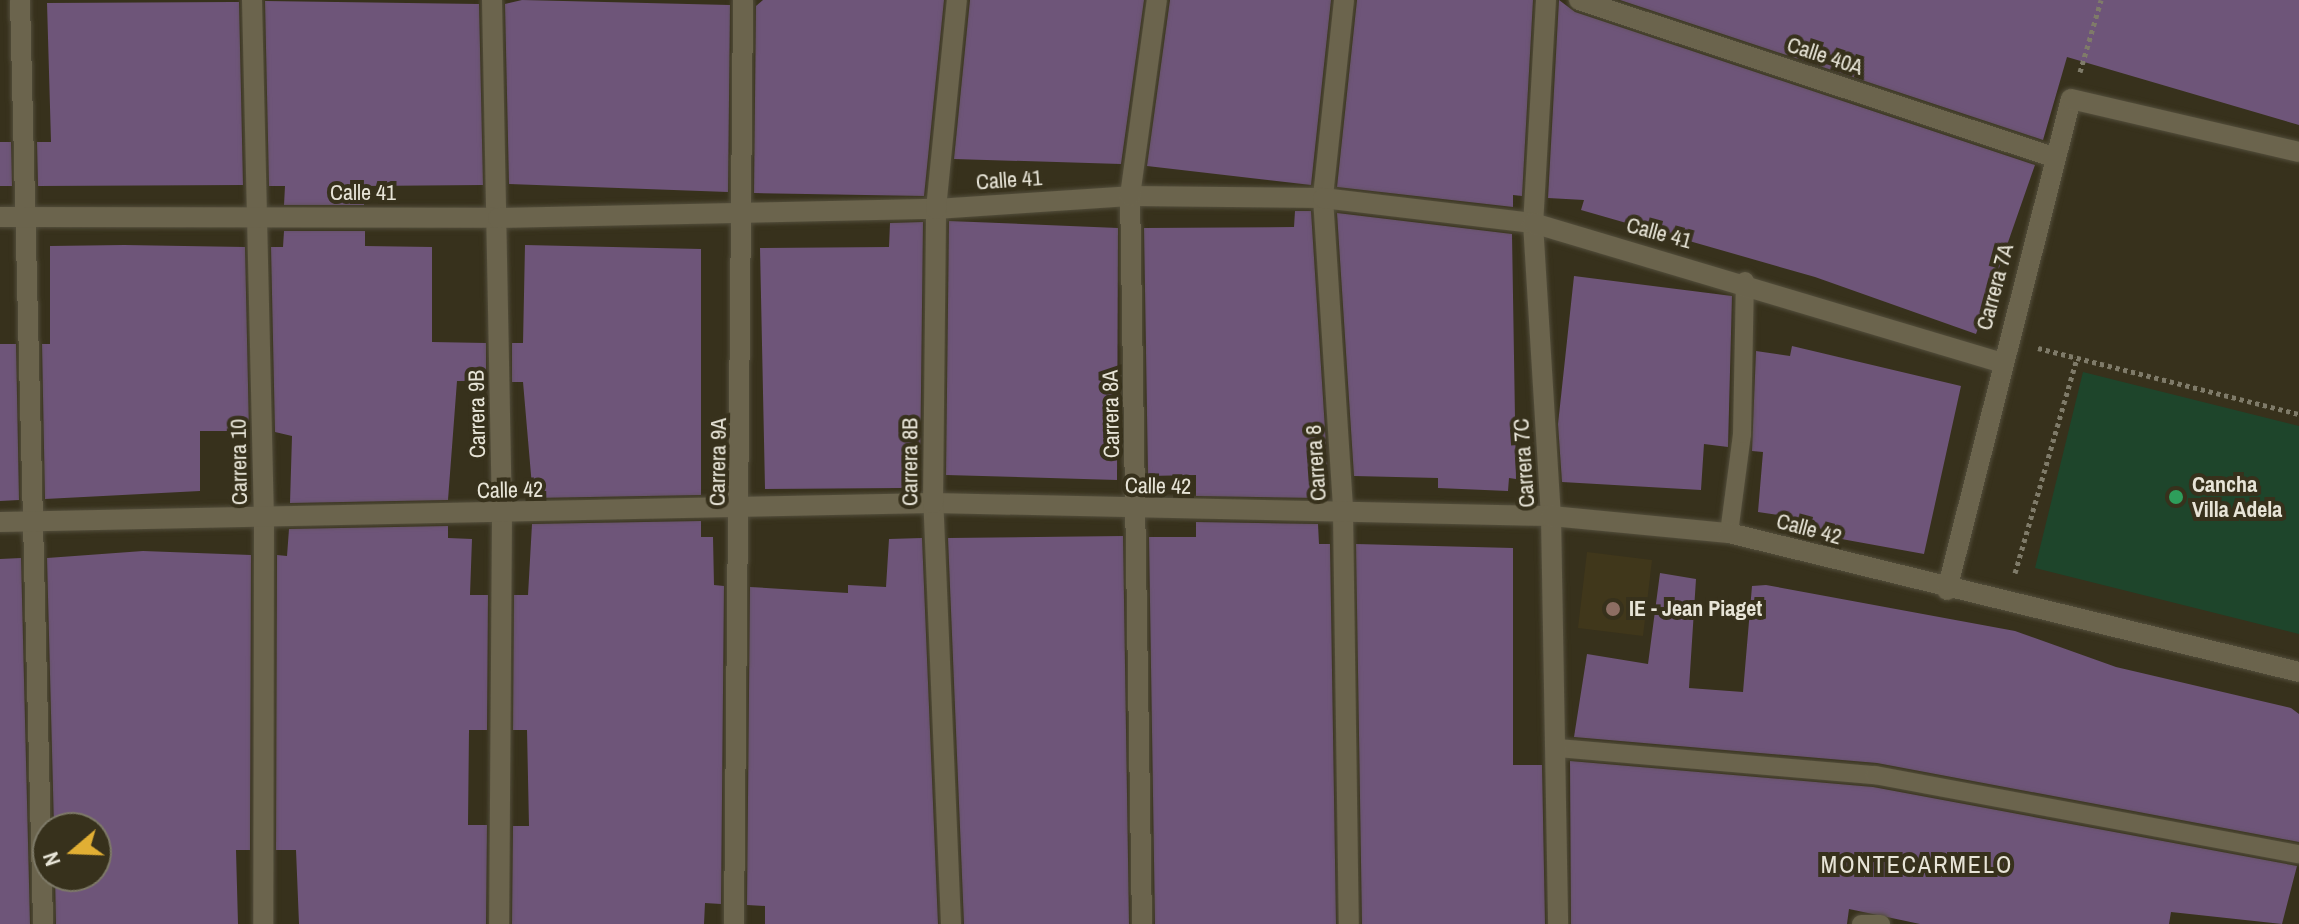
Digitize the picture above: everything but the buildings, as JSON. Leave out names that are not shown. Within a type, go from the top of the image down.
[{"type":"street","points":[[20,0],[43,924]]},
{"type":"street","name":"Carrera 10","points":[[252,0],[264,519],[263,924]]},
{"type":"street","name":"Carrera 9B","points":[[492,0],[502,514],[499,924]]},
{"type":"street","name":"Carrera 9A","points":[[734,924],[745,209],[743,0]]},
{"type":"street","name":"Carrera 8B","points":[[951,924],[933,503],[936,209],[957,0]]},
{"type":"street","name":"Carrera 8A","points":[[1142,924],[1130,196],[1157,0]]},
{"type":"street","name":"Carrera 8","points":[[1344,0],[1323,198],[1343,511],[1349,924]]},
{"type":"street","name":"Carrera 7C","points":[[1546,0],[1533,223],[1551,516],[1558,748],[1558,924]]},
{"type":"street","name":"Calle 40A","points":[[1579,0],[2056,158]]},
{"type":"street","points":[[2071,99],[2299,152]]},
{"type":"street","name":"Carrera 7A","points":[[1947,590],[2000,362],[2071,99]]},
{"type":"street","name":"Calle 41","points":[[0,217],[498,218],[745,209],[936,209],[1130,196],[1323,198],[1533,223],[1745,281],[2000,362]]},
{"type":"street","name":"Calle 42","points":[[0,522],[741,511],[933,503],[1137,510],[1551,516],[1729,533],[1947,590],[2299,672]]},
{"type":"lane","points":[[1729,533],[1742,434],[1745,281]]},
{"type":"lane","points":[[1558,748],[1875,775],[2299,854]]},
{"type":"lane","points":[[1861,924],[1881,924]]},
{"type":"path","points":[[2071,99],[2101,0]]},
{"type":"path","points":[[2006,340],[2299,414]]},
{"type":"path","points":[[2006,604],[2077,358]]},
{"type":"shaded area","name":"IE - Jean Piaget","points":[[1587,552],[1652,560],[1643,636],[1578,628]]},
{"type":"green space","name":"Cancha Villa Adela","points":[[2083,372],[2299,426],[2299,634],[2035,568]]},
{"type":"place","name":"Cancha Villa Adela","points":[[2176,497]]},
{"type":"place","name":"IE - Jean Piaget","points":[[1613,609]]},
{"type":"district","name":"MONTECARMELO","points":[[1917,865]]}]
